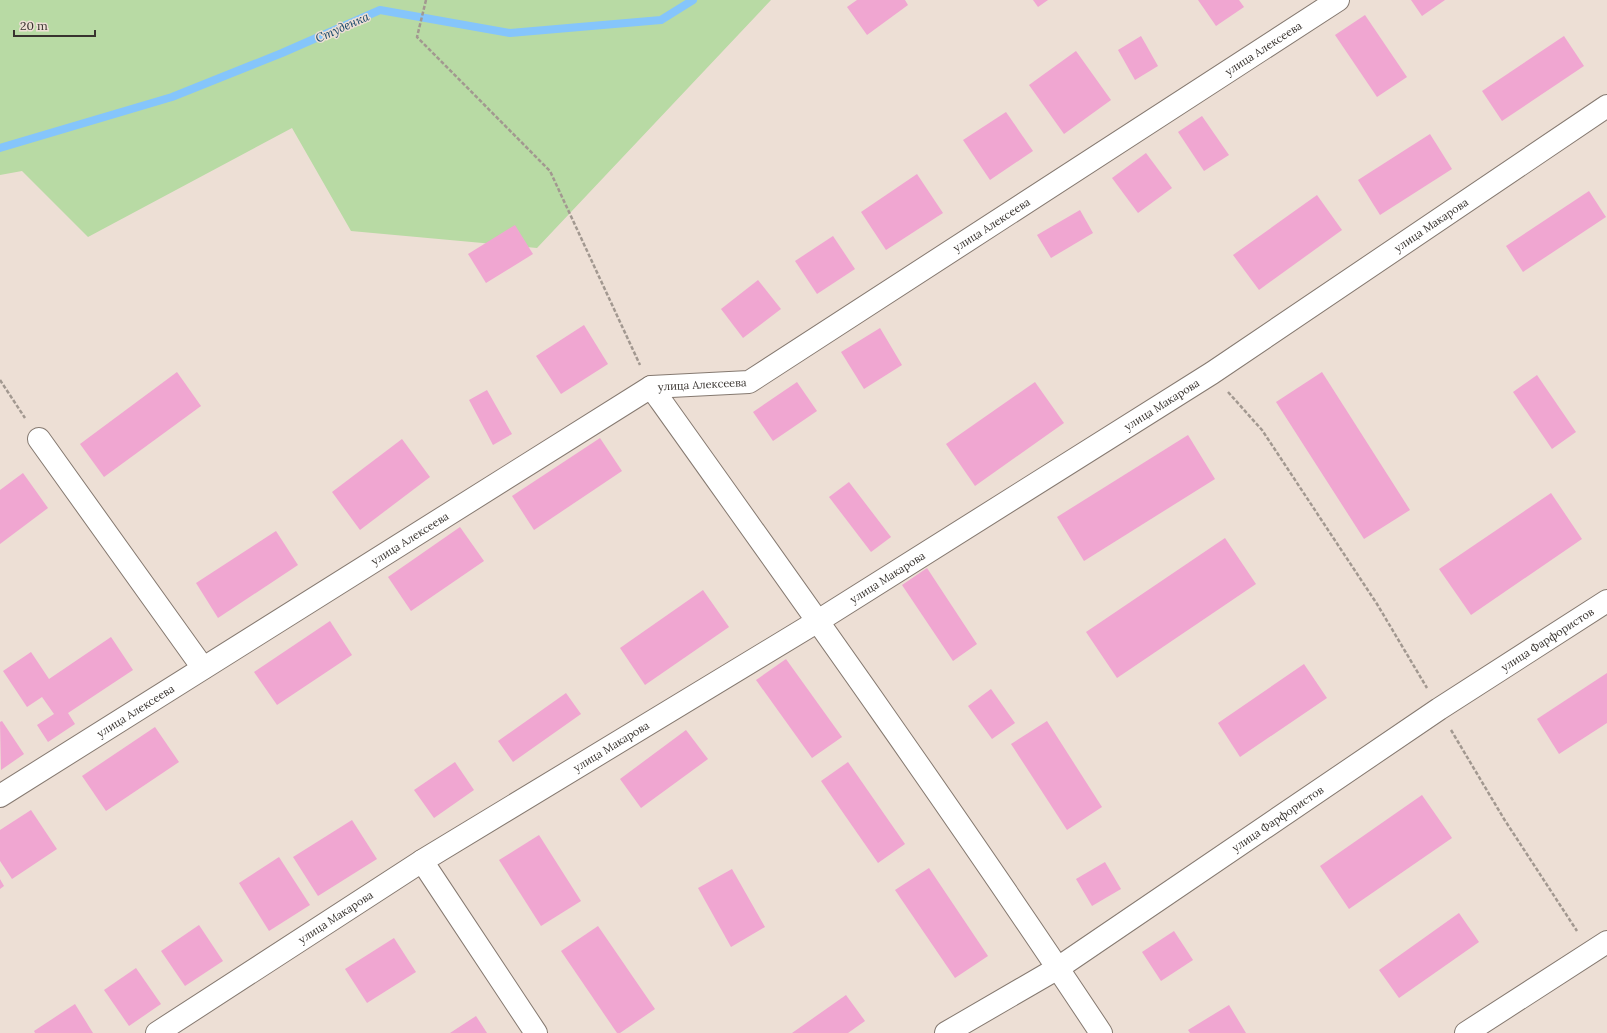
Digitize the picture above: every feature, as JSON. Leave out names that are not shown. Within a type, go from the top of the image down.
[{"type":"street","name":"улица Алексеева","points":[[0,796],[651,387],[749,382],[1338,0]]},
{"type":"street","name":"улица Макарова","points":[[157,1033],[422,861],[818,621],[1212,373],[1607,106]]},
{"type":"street","points":[[651,387],[818,621],[1058,968],[1100,1033]]},
{"type":"street","points":[[39,439],[203,668]]},
{"type":"street","name":"улица Фарфористов","points":[[946,1033],[1058,968],[1439,710],[1607,602]]},
{"type":"street","points":[[422,861],[536,1033]]},
{"type":"street","points":[[1466,1033],[1599,947]]},
{"type":"path","points":[[426,0],[417,37],[550,171],[651,387]]},
{"type":"path","points":[[1212,373],[1262,430],[1377,604],[1504,819],[1599,947]]},
{"type":"path","points":[[0,380],[39,439]]},
{"type":"green space","points":[[0,0],[771,0],[537,248],[351,231],[292,128],[88,237],[22,171],[0,175]]},
{"type":"building","points":[[857,0],[905,0],[908,5],[867,35],[847,7]]},
{"type":"building","points":[[1033,0],[1048,0],[1038,7]]},
{"type":"building","points":[[1198,0],[1239,0],[1244,7],[1216,26]]},
{"type":"building","points":[[1411,0],[1445,0],[1422,16]]},
{"type":"building","points":[[1365,15],[1407,77],[1377,97],[1335,35]]},
{"type":"building","points":[[1141,36],[1158,66],[1135,80],[1118,50]]},
{"type":"building","points":[[1564,36],[1584,66],[1502,121],[1482,91]]},
{"type":"building","points":[[1076,51],[1111,100],[1064,134],[1029,85]]},
{"type":"building","points":[[1006,112],[1033,151],[990,180],[963,140]]},
{"type":"building","points":[[1202,116],[1229,155],[1204,171],[1178,132]]},
{"type":"building","points":[[1430,134],[1452,169],[1380,215],[1358,180]]},
{"type":"building","points":[[1146,153],[1172,188],[1138,213],[1112,178]]},
{"type":"building","points":[[917,174],[943,213],[886,250],[861,212]]},
{"type":"building","points":[[1589,191],[1606,217],[1523,272],[1506,246]]},
{"type":"building","points":[[1317,195],[1342,230],[1259,290],[1233,255]]},
{"type":"building","points":[[1080,210],[1093,233],[1051,258],[1037,235]]},
{"type":"building","points":[[515,225],[533,254],[486,283],[468,254]]},
{"type":"building","points":[[833,236],[855,269],[817,294],[795,261]]},
{"type":"building","points":[[758,280],[781,309],[743,338],[721,309]]},
{"type":"building","points":[[584,325],[608,364],[561,394],[536,356]]},
{"type":"building","points":[[880,328],[902,365],[864,389],[841,352]]},
{"type":"building","points":[[177,372],[201,406],[104,477],[80,444]]},
{"type":"building","points":[[1322,372],[1410,510],[1364,539],[1276,402]]},
{"type":"building","points":[[1537,375],[1576,432],[1552,449],[1513,392]]},
{"type":"building","points":[[797,382],[817,411],[773,441],[753,412]]},
{"type":"building","points":[[1035,382],[1064,423],[975,486],[946,444]]},
{"type":"building","points":[[487,390],[512,434],[493,445],[469,400]]},
{"type":"building","points":[[1188,435],[1215,479],[1084,561],[1057,517]]},
{"type":"building","points":[[600,438],[622,471],[534,530],[512,496]]},
{"type":"building","points":[[402,439],[430,477],[360,530],[332,492]]},
{"type":"building","points":[[23,473],[48,508],[0,544],[0,490]]},
{"type":"building","points":[[849,482],[891,537],[871,552],[829,497]]},
{"type":"building","points":[[1551,493],[1582,539],[1471,615],[1439,569]]},
{"type":"building","points":[[460,527],[484,561],[411,611],[388,577]]},
{"type":"building","points":[[276,531],[298,565],[218,618],[196,583]]},
{"type":"building","points":[[1225,538],[1256,584],[1117,678],[1086,632]]},
{"type":"building","points":[[927,568],[977,644],[953,661],[902,585]]},
{"type":"building","points":[[703,590],[729,627],[645,685],[620,648]]},
{"type":"building","points":[[330,621],[352,655],[277,705],[254,672]]},
{"type":"building","points":[[111,637],[133,670],[68,713],[75,724],[48,742],[37,725],[54,714],[42,697],[27,707],[3,671],[31,652],[49,679]]},
{"type":"building","points":[[786,659],[842,737],[812,758],[756,680]]},
{"type":"building","points":[[1304,664],[1327,698],[1240,757],[1218,723]]},
{"type":"building","points":[[1607,673],[1607,723],[1559,754],[1537,719]]},
{"type":"building","points":[[991,689],[1015,723],[992,739],[968,706]]},
{"type":"building","points":[[566,693],[581,714],[513,762],[498,741]]},
{"type":"building","points":[[2,721],[24,754],[1,770],[0,722]]},
{"type":"building","points":[[1047,721],[1102,807],[1067,830],[1011,744]]},
{"type":"building","points":[[155,727],[179,762],[106,811],[82,776]]},
{"type":"building","points":[[686,730],[708,759],[641,808],[620,779]]},
{"type":"building","points":[[455,762],[474,790],[434,818],[414,790]]},
{"type":"building","points":[[848,762],[905,844],[878,863],[821,781]]},
{"type":"building","points":[[1422,795],[1452,838],[1349,909],[1320,866]]},
{"type":"building","points":[[31,810],[57,849],[12,879],[0,861],[0,830]]},
{"type":"building","points":[[352,820],[377,859],[318,896],[293,857]]},
{"type":"building","points":[[539,835],[581,901],[541,926],[499,860]]},
{"type":"building","points":[[279,857],[310,905],[269,931],[239,883]]},
{"type":"building","points":[[1105,862],[1121,889],[1092,906],[1076,879]]},
{"type":"building","points":[[929,868],[988,956],[955,978],[895,890]]},
{"type":"building","points":[[732,869],[765,927],[731,947],[698,888]]},
{"type":"building","points":[[0,879],[4,886],[0,889]]},
{"type":"building","points":[[1459,913],[1479,942],[1399,998],[1379,970]]},
{"type":"building","points":[[199,925],[223,961],[185,986],[161,951]]},
{"type":"building","points":[[598,926],[655,1009],[620,1033],[617,1033],[561,951]]},
{"type":"building","points":[[1174,931],[1193,960],[1161,981],[1142,952]]},
{"type":"building","points":[[394,938],[416,972],[367,1003],[345,969]]},
{"type":"building","points":[[136,968],[161,1004],[129,1026],[104,990]]},
{"type":"building","points":[[846,995],[865,1021],[848,1033],[792,1033]]},
{"type":"building","points":[[75,1004],[93,1033],[35,1033],[34,1031]]},
{"type":"building","points":[[1229,1005],[1246,1033],[1190,1033],[1188,1030]]},
{"type":"building","points":[[476,1016],[487,1033],[450,1033]]},
{"type":"waterway","name":"Студенка","points":[[0,148],[172,97],[282,53],[380,10],[510,33],[661,20],[693,0]]}]
